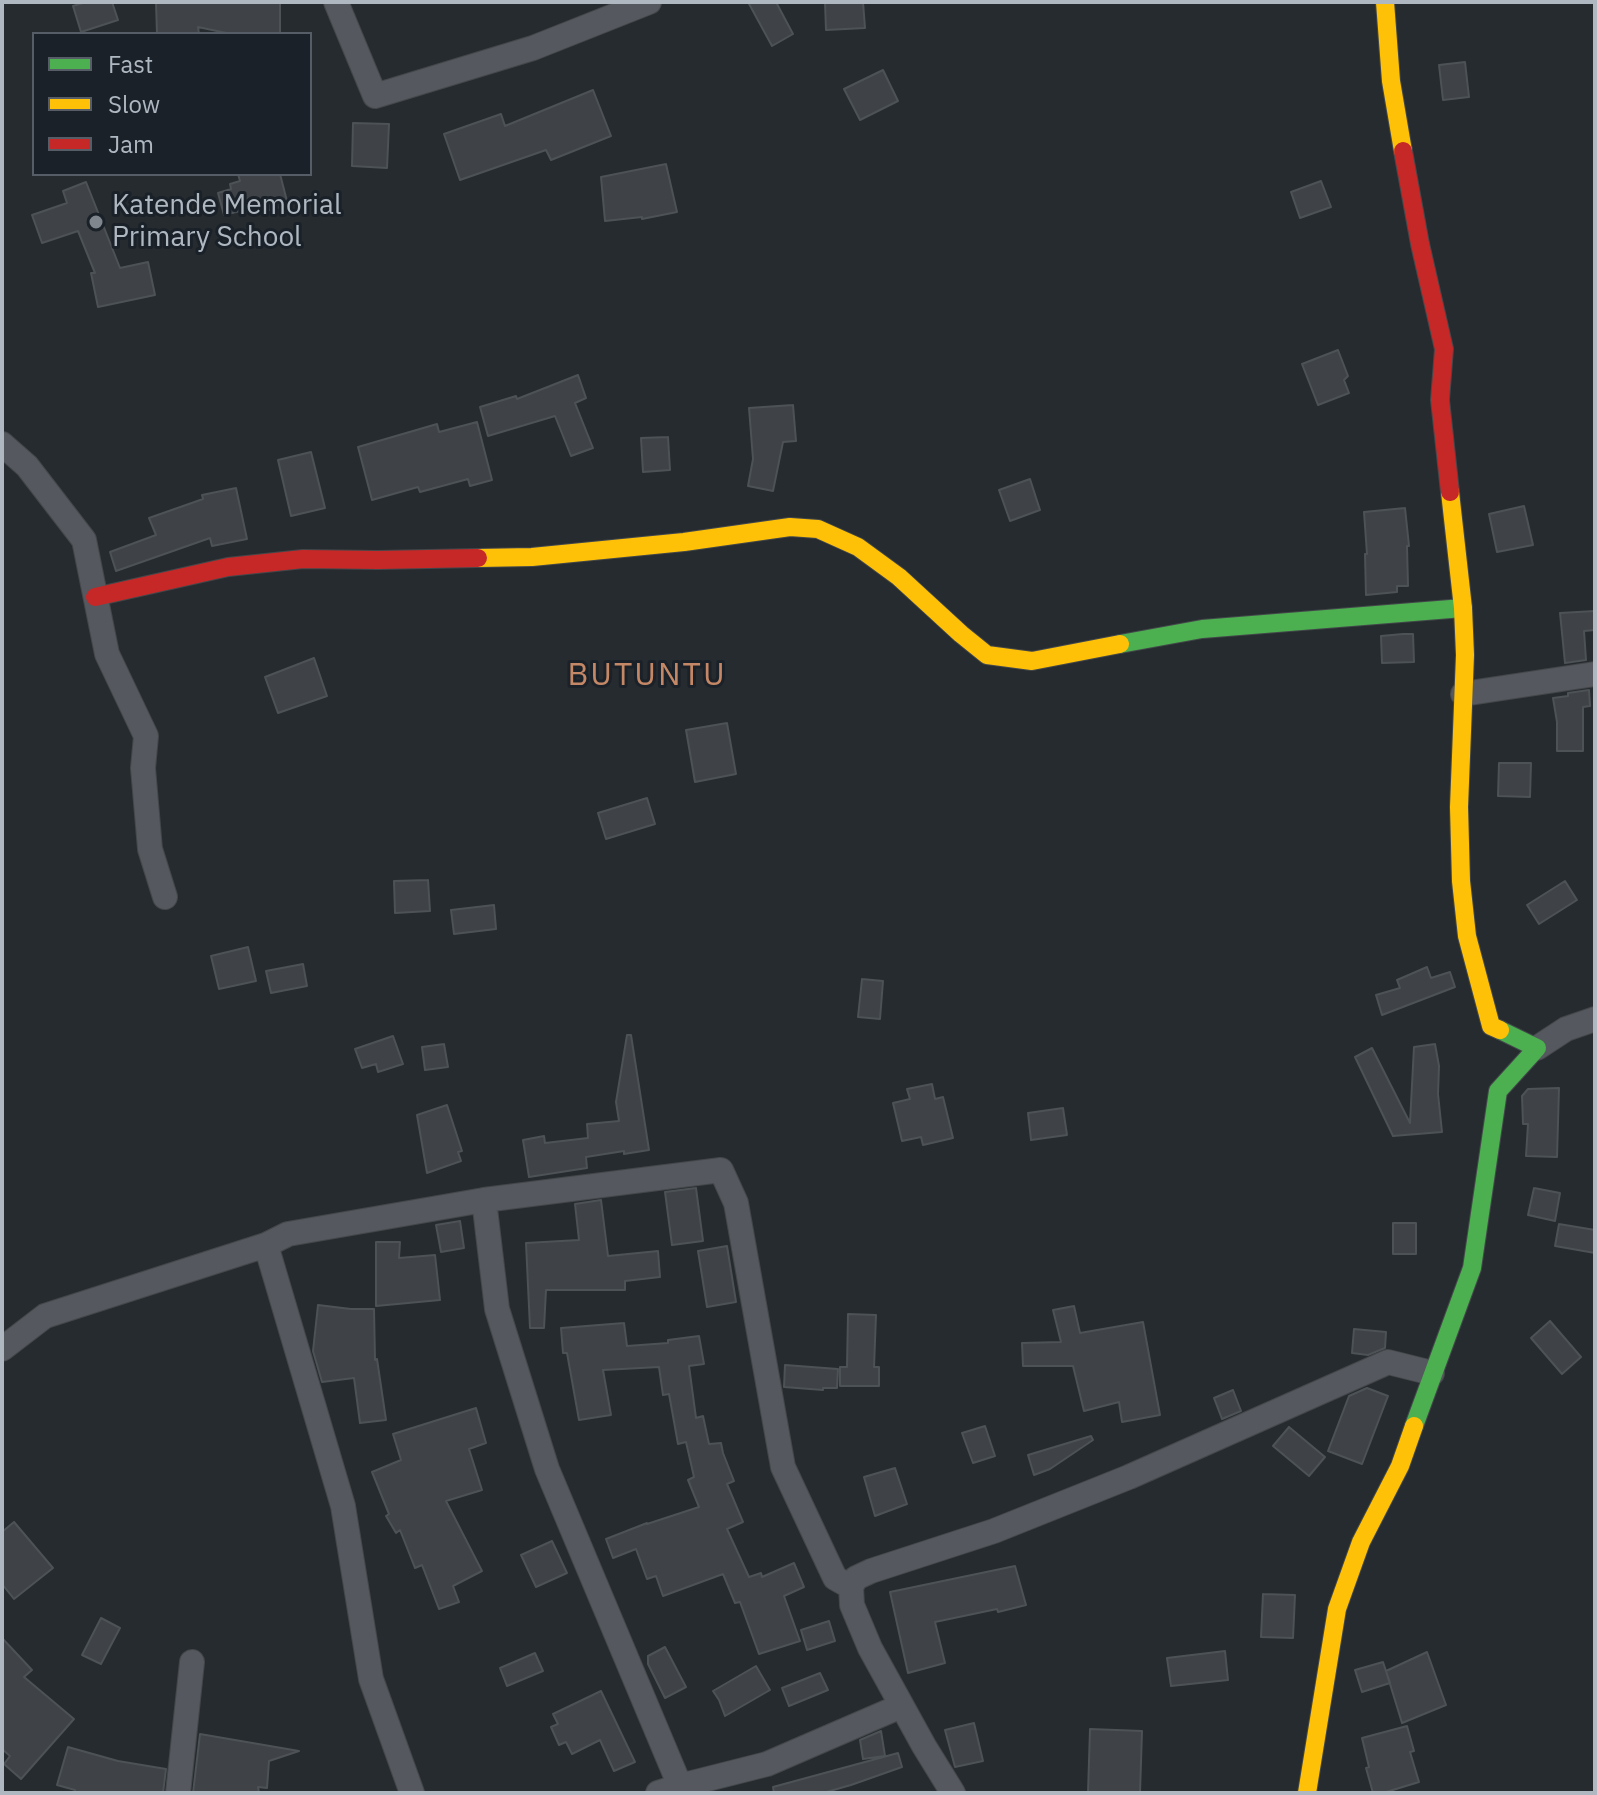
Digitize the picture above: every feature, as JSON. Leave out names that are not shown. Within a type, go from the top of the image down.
[{"type":"street","points":[[336,2],[375,96],[533,48],[649,2]]},
{"type":"street","points":[[1307,1793],[1337,1609],[1361,1542],[1400,1466],[1472,1268],[1498,1091],[1491,1026],[1467,936],[1461,881],[1459,807],[1465,655],[1463,608],[1440,400],[1444,349],[1420,244],[1391,81],[1385,2]]},
{"type":"street","points":[[2,444],[27,466],[84,540],[107,654],[146,736],[143,768],[150,849],[165,897]]},
{"type":"street","points":[[95,597],[243,565],[303,559],[532,557],[684,542],[790,527],[818,529],[858,547],[899,577],[987,655],[1032,661],[1202,629],[1463,608]]},
{"type":"street","points":[[1463,694],[1595,674]]},
{"type":"street","points":[[1498,1091],[1537,1048],[1566,1029],[1595,1019]]},
{"type":"street","points":[[1491,1026],[1537,1048]]},
{"type":"street","points":[[2,1349],[45,1316],[266,1245],[288,1234],[484,1200],[721,1170],[736,1203],[783,1467],[835,1578],[851,1587]]},
{"type":"street","points":[[484,1200],[497,1309],[547,1469],[669,1789],[767,1764],[901,1706]]},
{"type":"street","points":[[266,1245],[343,1506],[371,1679],[412,1793]]},
{"type":"street","points":[[953,1793],[901,1706],[864,1633],[852,1605],[851,1587],[856,1578],[994,1531],[1129,1477],[1388,1362],[1432,1373]]},
{"type":"street","points":[[178,1793],[192,1662]]},
{"type":"building","points":[[86,2],[112,2],[118,20],[81,32],[73,6]]},
{"type":"building","points":[[156,2],[280,2],[280,32],[222,32],[198,27],[199,32],[157,32]]},
{"type":"building","points":[[748,2],[776,2],[793,34],[772,46]]},
{"type":"building","points":[[825,2],[863,2],[865,28],[826,30]]},
{"type":"building","points":[[1465,62],[1469,97],[1443,100],[1439,65]]},
{"type":"building","points":[[883,70],[898,101],[860,120],[844,89]]},
{"type":"building","points":[[593,90],[611,136],[551,160],[546,150],[460,180],[444,134],[501,114],[505,126]]},
{"type":"building","points":[[353,123],[389,124],[387,168],[352,166]]},
{"type":"building","points":[[666,164],[677,212],[642,219],[605,221],[601,177]]},
{"type":"building","points":[[239,176],[281,176],[288,205],[251,215],[250,211],[244,213],[244,210],[224,215],[218,193],[231,189],[230,184],[240,181]]},
{"type":"building","points":[[1321,181],[1331,207],[1300,218],[1291,192]]},
{"type":"building","points":[[86,182],[120,268],[148,262],[155,295],[98,307],[91,273],[95,273],[78,231],[42,243],[32,215],[67,203],[63,191]]},
{"type":"building","points":[[1338,350],[1348,376],[1344,380],[1349,393],[1318,405],[1302,364]]},
{"type":"building","points":[[578,375],[586,398],[575,403],[593,448],[571,456],[555,416],[488,436],[480,407],[516,396],[517,399]]},
{"type":"building","points":[[793,405],[796,441],[783,442],[773,491],[748,486],[753,459],[749,408]]},
{"type":"building","points":[[477,422],[492,480],[470,486],[468,479],[420,492],[418,487],[372,500],[358,447],[437,424],[439,432]]},
{"type":"building","points":[[668,437],[670,470],[643,472],[641,438]]},
{"type":"building","points":[[311,452],[325,508],[291,516],[278,460]]},
{"type":"building","points":[[1030,479],[1040,510],[1010,521],[999,490]]},
{"type":"building","points":[[236,488],[247,539],[212,546],[210,538],[116,571],[110,552],[156,535],[149,518],[203,499],[202,495]]},
{"type":"building","points":[[1524,506],[1533,545],[1497,552],[1489,514]]},
{"type":"building","points":[[1405,508],[1409,546],[1408,586],[1397,586],[1397,592],[1366,595],[1364,512]]},
{"type":"building","points":[[1595,611],[1595,630],[1584,631],[1586,660],[1565,663],[1560,613]]},
{"type":"building","points":[[1413,634],[1414,662],[1382,663],[1381,636]]},
{"type":"building","points":[[314,658],[327,696],[278,713],[265,677]]},
{"type":"building","points":[[1589,690],[1590,706],[1583,707],[1583,751],[1557,751],[1553,698]]},
{"type":"building","points":[[727,723],[736,774],[695,782],[686,730]]},
{"type":"building","points":[[1499,763],[1531,763],[1530,797],[1498,796]]},
{"type":"building","points":[[647,798],[655,824],[606,839],[598,813]]},
{"type":"building","points":[[428,880],[430,911],[395,913],[394,881]]},
{"type":"building","points":[[1565,881],[1577,900],[1539,924],[1527,905]]},
{"type":"building","points":[[494,905],[496,929],[454,934],[451,910]]},
{"type":"building","points":[[248,947],[256,981],[219,989],[211,956]]},
{"type":"building","points":[[303,964],[307,986],[271,993],[266,971]]},
{"type":"building","points":[[1427,967],[1431,978],[1450,972],[1455,987],[1382,1015],[1376,995],[1400,988],[1397,980]]},
{"type":"building","points":[[862,979],[883,981],[880,1019],[858,1017]]},
{"type":"building","points":[[627,1035],[631,1035],[649,1150],[586,1157],[587,1168],[529,1177],[523,1140],[544,1136],[545,1143],[588,1138],[587,1124],[619,1121],[616,1102]]},
{"type":"building","points":[[393,1036],[403,1064],[378,1072],[376,1064],[362,1068],[355,1049]]},
{"type":"building","points":[[444,1044],[448,1067],[425,1070],[422,1047]]},
{"type":"building","points":[[1435,1044],[1442,1132],[1393,1136],[1355,1057],[1372,1048],[1410,1123],[1414,1047]]},
{"type":"building","points":[[932,1084],[935,1099],[943,1097],[953,1138],[923,1145],[921,1137],[902,1141],[893,1103],[910,1099],[907,1089]]},
{"type":"building","points":[[1559,1088],[1557,1157],[1526,1156],[1528,1124],[1523,1124],[1522,1096],[1528,1089]]},
{"type":"building","points":[[447,1105],[462,1151],[458,1152],[461,1161],[427,1173],[417,1115]]},
{"type":"building","points":[[1063,1108],[1067,1135],[1031,1140],[1028,1113]]},
{"type":"building","points":[[696,1188],[703,1241],[672,1245],[665,1192]]},
{"type":"building","points":[[1534,1188],[1560,1193],[1555,1221],[1528,1215]]},
{"type":"building","points":[[601,1200],[608,1256],[658,1251],[660,1277],[625,1281],[625,1290],[546,1290],[544,1328],[530,1328],[526,1243],[579,1240],[575,1204]]},
{"type":"building","points":[[460,1221],[464,1248],[441,1252],[436,1225]]},
{"type":"building","points":[[1393,1223],[1416,1223],[1416,1254],[1393,1254]]},
{"type":"building","points":[[1559,1224],[1595,1230],[1595,1253],[1555,1246]]},
{"type":"building","points":[[376,1242],[400,1242],[399,1258],[435,1255],[440,1300],[376,1306]]},
{"type":"building","points":[[727,1246],[736,1302],[707,1307],[698,1251]]},
{"type":"building","points":[[318,1305],[374,1309],[375,1360],[386,1420],[360,1423],[354,1378],[322,1382],[313,1351]]},
{"type":"building","points":[[1074,1306],[1080,1333],[1143,1322],[1160,1415],[1122,1422],[1119,1402],[1084,1411],[1073,1366],[1023,1366],[1022,1343],[1061,1342],[1053,1310]]},
{"type":"building","points":[[848,1314],[876,1315],[874,1367],[879,1367],[879,1386],[840,1386],[840,1367],[847,1367]]},
{"type":"building","points":[[1550,1321],[1581,1357],[1562,1374],[1531,1338]]},
{"type":"building","points":[[624,1323],[627,1346],[668,1343],[668,1340],[699,1336],[704,1364],[689,1366],[696,1418],[703,1416],[709,1444],[721,1443],[734,1481],[727,1484],[743,1522],[727,1529],[749,1577],[761,1573],[762,1577],[794,1563],[804,1587],[784,1596],[800,1641],[759,1654],[740,1602],[735,1603],[723,1574],[663,1596],[656,1576],[647,1579],[636,1549],[613,1558],[606,1539],[699,1507],[688,1480],[694,1477],[686,1442],[678,1444],[669,1394],[663,1395],[659,1367],[603,1370],[611,1415],[579,1420],[567,1353],[563,1353],[561,1328]]},
{"type":"building","points":[[1354,1329],[1386,1332],[1385,1348],[1368,1355],[1352,1353]]},
{"type":"building","points":[[785,1365],[838,1369],[837,1388],[784,1387]]},
{"type":"building","points":[[1367,1388],[1388,1396],[1362,1464],[1328,1451],[1349,1396]]},
{"type":"building","points":[[1233,1390],[1241,1411],[1222,1419],[1214,1398]]},
{"type":"building","points":[[476,1408],[486,1443],[469,1449],[482,1490],[446,1501],[482,1571],[453,1586],[459,1602],[439,1609],[422,1565],[415,1568],[400,1530],[396,1533],[386,1516],[389,1514],[372,1472],[401,1460],[393,1434]]},
{"type":"building","points":[[985,1426],[995,1456],[973,1463],[962,1433]]},
{"type":"building","points":[[1289,1427],[1325,1457],[1309,1476],[1273,1446]]},
{"type":"building","points":[[1091,1436],[1093,1440],[1050,1469],[1034,1475],[1028,1455]]},
{"type":"building","points":[[895,1468],[907,1504],[875,1516],[864,1477]]},
{"type":"building","points":[[14,1522],[53,1568],[14,1599],[2,1584],[2,1532]]},
{"type":"building","points":[[552,1541],[567,1573],[536,1587],[521,1555]]},
{"type":"building","points":[[1015,1566],[1026,1605],[935,1622],[945,1663],[908,1673],[890,1592]]},
{"type":"building","points":[[1263,1594],[1295,1595],[1293,1638],[1261,1637]]},
{"type":"building","points":[[101,1618],[120,1628],[101,1664],[82,1655]]},
{"type":"building","points":[[829,1621],[835,1641],[807,1650],[801,1630]]},
{"type":"building","points":[[2,1638],[32,1670],[24,1677],[74,1719],[21,1779],[4,1764],[10,1756],[2,1749]]},
{"type":"building","points":[[665,1647],[686,1687],[665,1698],[648,1664],[648,1656]]},
{"type":"building","points":[[1225,1651],[1228,1680],[1171,1686],[1167,1658]]},
{"type":"building","points":[[1427,1652],[1446,1705],[1402,1723],[1386,1671]]},
{"type":"building","points":[[535,1653],[543,1671],[507,1686],[500,1668]]},
{"type":"building","points":[[1383,1662],[1390,1683],[1362,1692],[1355,1670]]},
{"type":"building","points":[[756,1666],[770,1690],[725,1716],[713,1691]]},
{"type":"building","points":[[820,1673],[828,1690],[789,1706],[782,1688]]},
{"type":"building","points":[[601,1691],[635,1762],[614,1771],[600,1740],[572,1754],[566,1742],[559,1745],[551,1727],[558,1724],[553,1714]]},
{"type":"building","points":[[974,1723],[983,1761],[955,1767],[945,1730]]},
{"type":"building","points":[[1407,1726],[1414,1751],[1410,1752],[1419,1782],[1373,1793],[1362,1738]]},
{"type":"building","points":[[1090,1729],[1142,1731],[1140,1793],[1088,1793]]},
{"type":"building","points":[[881,1731],[885,1756],[863,1759],[860,1740]]},
{"type":"building","points":[[200,1734],[299,1751],[269,1761],[267,1788],[258,1787],[259,1793],[193,1793]]},
{"type":"building","points":[[68,1747],[118,1761],[166,1769],[163,1793],[74,1793],[75,1790],[57,1785]]},
{"type":"building","points":[[898,1753],[902,1767],[851,1785],[823,1793],[774,1793],[773,1787]]},
{"type":"traffic: fast","points":[[1120,644],[1202,629],[1463,608]]},
{"type":"traffic: fast","points":[[1414,1426],[1472,1268],[1498,1091],[1537,1048],[1500,1030]]},
{"type":"traffic: slow","points":[[1385,2],[1391,81],[1403,151]]},
{"type":"traffic: slow","points":[[1450,492],[1465,655],[1459,807],[1461,881],[1467,936],[1491,1026],[1500,1030]]},
{"type":"traffic: slow","points":[[478,558],[532,557],[684,542],[790,527],[818,529],[858,547],[899,577],[987,655],[1032,661],[1120,644]]},
{"type":"traffic: slow","points":[[1307,1793],[1337,1609],[1361,1542],[1400,1466],[1414,1426]]},
{"type":"traffic: jam","points":[[1403,151],[1444,349],[1440,400],[1450,492]]},
{"type":"traffic: jam","points":[[95,597],[228,567],[303,559],[478,558]]},
{"type":"place","name":"Katende Memorial Primary School","points":[[96,222]]},
{"type":"district","name":"BUTUNTU","points":[[647,676]]}]
